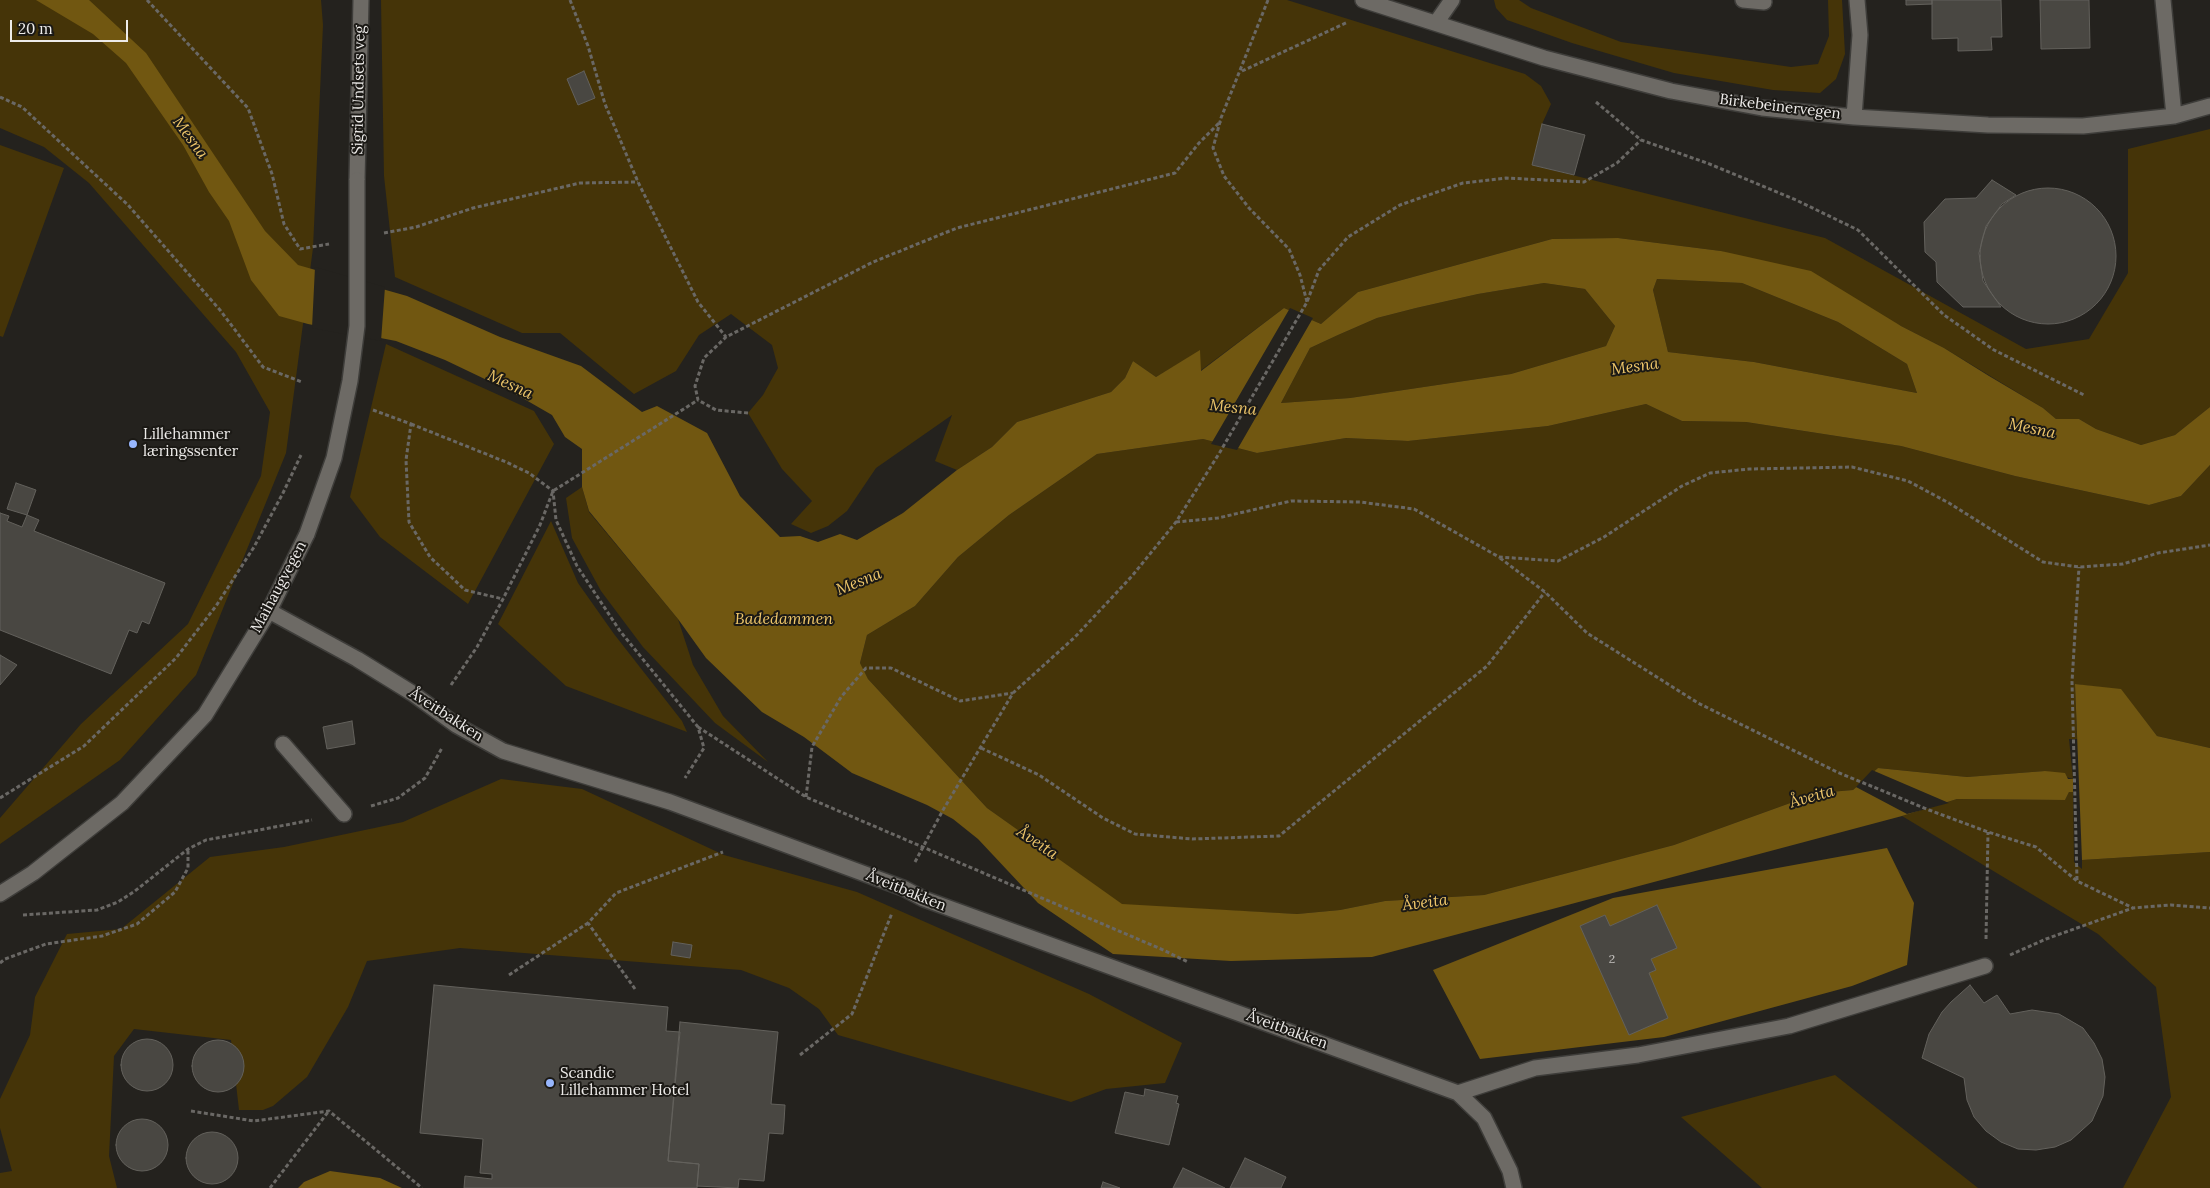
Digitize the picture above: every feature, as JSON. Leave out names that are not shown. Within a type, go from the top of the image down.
[{"type":"street","name":"Sigrid Undsets veg","points":[[358,180],[362,0]]},
{"type":"street","name":"Birkebeinervegen","points":[[1363,0],[1544,58],[1670,90],[1762,108],[1854,117],[1988,125],[2083,126],[2174,116],[2210,106]]},
{"type":"street","points":[[1436,23],[1452,0]]},
{"type":"street","points":[[1743,0],[1764,2]]},
{"type":"street","points":[[1854,117],[1860,35],[1857,0]]},
{"type":"street","points":[[2163,0],[2174,116]]},
{"type":"street","name":"Maihaugvegen","points":[[0,894],[33,873],[122,803],[199,722],[269,611],[307,534],[334,458],[350,381],[357,326],[358,180]]},
{"type":"street","name":"Åveitbakken","points":[[269,611],[357,659],[456,725],[503,751],[670,802],[903,888],[924,899],[1458,1093],[1484,1118],[1510,1171],[1514,1188]]},
{"type":"street","points":[[283,744],[344,814]]},
{"type":"street","points":[[1458,1093],[1535,1068],[1638,1055],[1789,1026],[1985,966]]},
{"type":"path","points":[[570,0],[588,46],[605,104],[638,182],[698,302],[726,337]]},
{"type":"path","points":[[1268,0],[1221,121],[1214,148],[1224,176],[1249,208],[1289,249],[1300,275],[1307,302]]},
{"type":"path","points":[[1242,71],[1382,6]]},
{"type":"path","points":[[1588,96],[1641,140],[1707,163],[1770,189],[1858,230],[1944,315],[1994,350],[2084,395]]},
{"type":"path","points":[[0,97],[22,107],[128,205],[220,310],[263,367],[302,382]]},
{"type":"path","points":[[748,413],[716,410],[698,400],[695,386],[704,358],[726,337],[873,262],[957,228],[1175,173],[1199,143],[1221,121]]},
{"type":"path","points":[[921,847],[1013,693],[1075,637],[1132,576],[1176,522],[1220,452],[1307,302],[1319,270],[1348,237],[1400,205],[1463,183],[1497,179],[1584,182],[1617,163],[1641,140]]},
{"type":"path","points":[[434,709],[477,647],[540,525],[553,491],[698,400]]},
{"type":"path","points":[[373,410],[506,462],[529,473],[553,491],[556,520],[577,566],[620,631],[698,727],[806,797],[1162,949],[1194,965]]},
{"type":"path","points":[[411,424],[406,460],[409,522],[430,557],[465,590],[503,599]]},
{"type":"path","points":[[0,798],[84,746],[176,658],[216,606],[254,547],[283,493],[300,455]]},
{"type":"path","points":[[1499,557],[1558,561],[1604,537],[1682,486],[1710,473],[1749,469],[1852,467],[1908,481],[1949,503],[2044,562],[2078,567],[2123,564],[2158,553],[2210,546]]},
{"type":"path","points":[[1176,522],[1218,518],[1291,501],[1360,502],[1414,509],[1499,557],[1545,592],[1587,633],[1638,667],[1698,703],[1836,772],[1929,810],[1988,832],[2036,847],[2077,881],[2133,908]]},
{"type":"path","points":[[2077,881],[2072,682],[2078,567]]},
{"type":"path","points":[[981,748],[1038,775],[1103,818],[1135,834],[1192,840],[1279,836],[1486,666],[1545,592]]},
{"type":"path","points":[[806,797],[812,747],[841,698],[866,668],[891,668],[960,701],[1013,693]]},
{"type":"path","points":[[24,915],[97,910],[118,902],[188,849],[206,840],[344,814],[398,798],[424,778],[456,725]]},
{"type":"path","points":[[670,802],[704,748],[698,727]]},
{"type":"path","points":[[1988,832],[1985,966],[2046,939],[2133,908],[2171,905],[2210,908]]},
{"type":"path","points":[[508,975],[588,923],[616,893],[707,859],[761,836]]},
{"type":"path","points":[[0,963],[5,959],[46,944],[102,936],[137,924],[175,892],[188,868],[188,849]]},
{"type":"path","points":[[800,1055],[852,1014],[903,888]]},
{"type":"path","points":[[588,923],[636,989]]},
{"type":"path","points":[[191,1111],[254,1121],[329,1112],[422,1188]]},
{"type":"path","points":[[270,1188],[329,1112]]},
{"type":"shaded area","points":[[0,0],[321,0],[323,25],[313,248],[286,453],[196,675],[120,760],[0,844],[0,818],[81,724],[188,624],[261,476],[270,412],[236,352],[89,183],[44,147],[0,128]]},
{"type":"shaded area","points":[[381,0],[1287,0],[1525,74],[1541,86],[1551,104],[1542,124],[1532,165],[1825,238],[2026,349],[2089,339],[2128,273],[2128,149],[2210,129],[2210,407],[2175,435],[2141,445],[2096,429],[2079,419],[2056,419],[2043,408],[1944,348],[1901,326],[1721,251],[1618,238],[1552,239],[1358,292],[1321,324],[1284,308],[1200,371],[1200,351],[1156,377],[1133,361],[1125,378],[1111,392],[1017,422],[992,447],[957,470],[935,461],[952,415],[876,468],[847,511],[828,526],[811,533],[791,524],[812,501],[782,469],[748,413],[763,395],[778,368],[772,345],[731,314],[699,335],[676,371],[634,394],[560,333],[522,333],[395,277],[384,176]]},
{"type":"shaded area","points":[[1494,0],[1519,0],[1531,8],[1621,42],[1791,67],[1818,64],[1829,36],[1828,0],[1842,0],[1845,54],[1836,79],[1820,93],[1773,90],[1674,73],[1572,43],[1507,20],[1496,8]]},
{"type":"shaded area","points":[[0,145],[64,168],[3,337],[0,336]]},
{"type":"shaded area","points":[[1657,279],[1742,283],[1838,322],[1907,364],[1917,393],[1754,362],[1668,352],[1653,290]]},
{"type":"shaded area","points":[[1544,283],[1585,289],[1615,326],[1606,346],[1511,374],[1350,398],[1281,403],[1310,348],[1338,335],[1377,318],[1416,308],[1478,294]]},
{"type":"shaded area","points":[[386,344],[534,411],[554,444],[468,604],[380,537],[350,497]]},
{"type":"shaded area","points":[[1646,404],[1682,421],[1746,422],[1901,446],[2015,476],[2149,505],[2181,496],[2210,465],[2210,748],[2157,736],[2121,690],[2075,684],[2077,739],[2069,739],[2073,779],[2045,771],[1967,777],[1878,768],[1853,790],[1818,793],[1674,845],[1484,895],[1385,901],[1340,910],[1297,914],[1122,905],[987,808],[868,679],[860,663],[867,635],[915,606],[958,557],[1009,515],[1097,454],[1203,439],[1257,453],[1346,438],[1408,441],[1548,426]]},
{"type":"shaded area","points":[[582,487],[589,512],[678,619],[693,665],[723,716],[768,762],[715,723],[643,647],[601,591],[572,538],[566,498]]},
{"type":"shaded area","points":[[551,521],[578,583],[614,634],[682,721],[687,732],[566,686],[498,624]]},
{"type":"shaded area","points":[[501,779],[582,789],[724,855],[857,892],[1089,994],[1182,1043],[1165,1083],[1106,1089],[1071,1102],[838,1035],[819,1009],[789,988],[741,970],[460,948],[367,961],[348,1007],[307,1077],[273,1106],[263,1110],[239,1110],[231,1040],[134,1029],[114,1056],[109,1156],[117,1188],[0,1188],[0,1173],[12,1171],[0,1128],[0,1099],[30,1035],[35,997],[67,934],[121,929],[210,857],[284,847],[403,822]]},
{"type":"shaded area","points":[[2069,792],[2073,792],[2074,862],[2082,869],[2082,860],[2210,852],[2210,1188],[2123,1188],[2171,1097],[2156,987],[2098,934],[1902,816],[1957,799],[2065,800]]},
{"type":"shaded area","points":[[1835,1075],[1978,1188],[1762,1188],[1681,1117]]},
{"type":"water","points":[[36,0],[89,0],[146,53],[265,231],[298,265],[407,296],[500,337],[581,366],[642,412],[657,406],[707,433],[740,496],[780,537],[800,536],[818,542],[840,534],[857,540],[903,513],[957,470],[992,447],[1017,422],[1111,392],[1125,378],[1133,361],[1156,377],[1200,350],[1201,371],[1284,308],[1321,324],[1358,292],[1552,239],[1618,238],[1721,251],[1811,271],[1901,326],[1944,348],[2043,408],[2056,419],[2079,419],[2096,429],[2141,445],[2175,435],[2210,407],[2210,465],[2181,496],[2149,505],[2015,476],[1901,446],[1746,422],[1682,421],[1646,404],[1548,426],[1408,441],[1346,438],[1257,453],[1203,439],[1097,454],[1009,515],[958,557],[915,606],[867,635],[860,663],[868,679],[987,808],[1122,904],[1297,914],[1340,910],[1385,901],[1484,895],[1674,845],[1818,793],[1853,790],[1878,768],[1967,777],[2045,771],[2065,773],[2068,779],[2073,779],[2073,792],[2069,792],[2065,800],[1957,799],[1902,816],[1372,957],[1231,961],[1113,954],[1038,903],[978,839],[953,819],[927,805],[852,773],[804,737],[762,712],[706,658],[678,619],[589,511],[582,487],[582,449],[565,437],[552,415],[512,392],[445,360],[396,341],[308,324],[279,316],[251,280],[229,221],[209,192],[183,145],[126,63],[93,34]],"holes":[[[1657,279],[1742,283],[1838,322],[1907,364],[1917,393],[1754,362],[1668,352],[1653,290]],[[1544,283],[1585,289],[1615,326],[1606,346],[1511,374],[1350,398],[1281,403],[1310,348],[1338,335],[1377,318],[1416,308],[1478,294]]]},
{"type":"water","points":[[2075,684],[2121,689],[2157,736],[2210,748],[2210,852],[2082,860]]},
{"type":"water","points":[[1887,848],[1914,903],[1907,965],[1852,986],[1664,1037],[1480,1059],[1433,970],[1613,898]]},
{"type":"water","points":[[330,1171],[380,1178],[402,1188],[298,1188],[304,1182]]},
{"type":"pier","points":[[315,267],[385,287],[381,341],[312,328]]},
{"type":"pier","points":[[1290,308],[1313,318],[1237,450],[1211,444]]},
{"type":"pier","points":[[1872,770],[1949,803],[1907,814],[1856,787]]},
{"type":"building","points":[[1906,0],[1932,0],[1932,4],[1906,5]]},
{"type":"building","points":[[1932,0],[2001,0],[2002,37],[1991,37],[1992,50],[1958,51],[1958,38],[1932,39]]},
{"type":"building","points":[[2040,0],[2089,0],[2090,48],[2041,49]]},
{"type":"building","points":[[584,71],[595,98],[578,105],[567,79]]},
{"type":"building","points":[[1542,124],[1585,135],[1574,175],[1532,165]]},
{"type":"building","points":[[1992,180],[2016,195],[2002,204],[1986,226],[1979,253],[1983,281],[2001,307],[1963,307],[1937,282],[1936,262],[1925,252],[1924,222],[1945,199],[1976,198]]},
{"type":"building","points":[[2048,188],[2074,193],[2086,199],[2096,208],[2105,218],[2111,230],[2116,256],[2111,282],[2105,294],[2096,304],[2086,313],[2074,319],[2048,324],[2022,319],[2010,313],[2000,304],[1991,294],[1985,282],[1980,256],[1985,230],[1991,218],[2000,208],[2010,199],[2022,193]]},
{"type":"building","points":[[16,483],[36,490],[27,515],[7,509]]},
{"type":"building","points":[[0,513],[9,516],[7,521],[22,527],[27,515],[39,520],[34,531],[165,583],[149,624],[142,621],[137,633],[129,630],[111,674],[0,630]]},
{"type":"building","points":[[0,655],[17,665],[0,685]]},
{"type":"building","points":[[352,721],[355,744],[327,749],[323,727]]},
{"type":"building","points":[[1657,905],[1677,948],[1651,959],[1656,970],[1649,973],[1668,1018],[1629,1035],[1580,926],[1605,915],[1610,926]]},
{"type":"building","points":[[673,942],[692,945],[690,958],[671,955]]},
{"type":"building","name":"Scandic Lillehammer Hotel","points":[[434,985],[668,1007],[666,1031],[680,1032],[668,1161],[699,1164],[697,1188],[464,1188],[465,1176],[492,1179],[492,1174],[480,1173],[483,1139],[420,1133]]},
{"type":"building","points":[[1970,985],[1984,1003],[1997,995],[2010,1014],[2032,1010],[2059,1014],[2083,1028],[2094,1043],[2102,1059],[2105,1077],[2103,1096],[2092,1121],[2071,1140],[2055,1147],[2036,1150],[2018,1149],[2001,1142],[1986,1131],[1974,1117],[1967,1100],[1964,1078],[1922,1058],[1929,1034],[1942,1012]]},
{"type":"building","points":[[680,1022],[778,1032],[771,1104],[785,1105],[783,1134],[769,1133],[764,1181],[739,1179],[738,1188],[697,1186],[699,1164],[668,1161]]},
{"type":"building","points":[[142,1039],[152,1039],[162,1043],[169,1050],[173,1065],[169,1080],[162,1087],[152,1091],[142,1091],[132,1087],[125,1080],[121,1070],[121,1060],[125,1050],[132,1043]]},
{"type":"building","points":[[213,1040],[223,1040],[232,1044],[240,1052],[244,1066],[240,1080],[232,1088],[223,1092],[213,1092],[204,1088],[196,1080],[192,1071],[192,1061],[196,1052],[204,1044]]},
{"type":"building","points":[[1145,1089],[1178,1096],[1176,1103],[1179,1104],[1169,1145],[1115,1133],[1125,1092],[1144,1096]]},
{"type":"building","points":[[137,1119],[147,1119],[156,1123],[164,1131],[168,1145],[164,1159],[156,1167],[147,1171],[137,1171],[128,1167],[120,1159],[116,1150],[116,1140],[120,1131],[128,1123]]},
{"type":"building","points":[[207,1132],[217,1132],[227,1136],[234,1143],[238,1158],[234,1173],[227,1180],[217,1184],[207,1184],[197,1180],[190,1173],[186,1163],[186,1153],[190,1143],[197,1136]]},
{"type":"building","points":[[1245,1158],[1286,1177],[1281,1188],[1230,1188]]},
{"type":"building","points":[[1183,1168],[1225,1188],[1173,1188]]},
{"type":"building","points":[[1103,1182],[1120,1188],[1101,1188]]},
{"type":"place","name":"Lillehammer læringssenter","points":[[133,444]]},
{"type":"place","name":"Scandic Lillehammer Hotel","points":[[550,1083]]},
{"type":"water label","name":"Mesna","points":[[190,138]]},
{"type":"water label","name":"Mesna","points":[[1635,367]]},
{"type":"water label","name":"Mesna","points":[[510,385]]},
{"type":"water label","name":"Mesna","points":[[1233,408]]},
{"type":"water label","name":"Mesna","points":[[2032,429]]},
{"type":"water label","name":"Mesna","points":[[859,582]]},
{"type":"water label","name":"Badedammen","points":[[784,619]]},
{"type":"water label","name":"Åveita","points":[[1812,797]]},
{"type":"water label","name":"Åveita","points":[[1037,843]]},
{"type":"water label","name":"Åveita","points":[[1425,903]]}]
